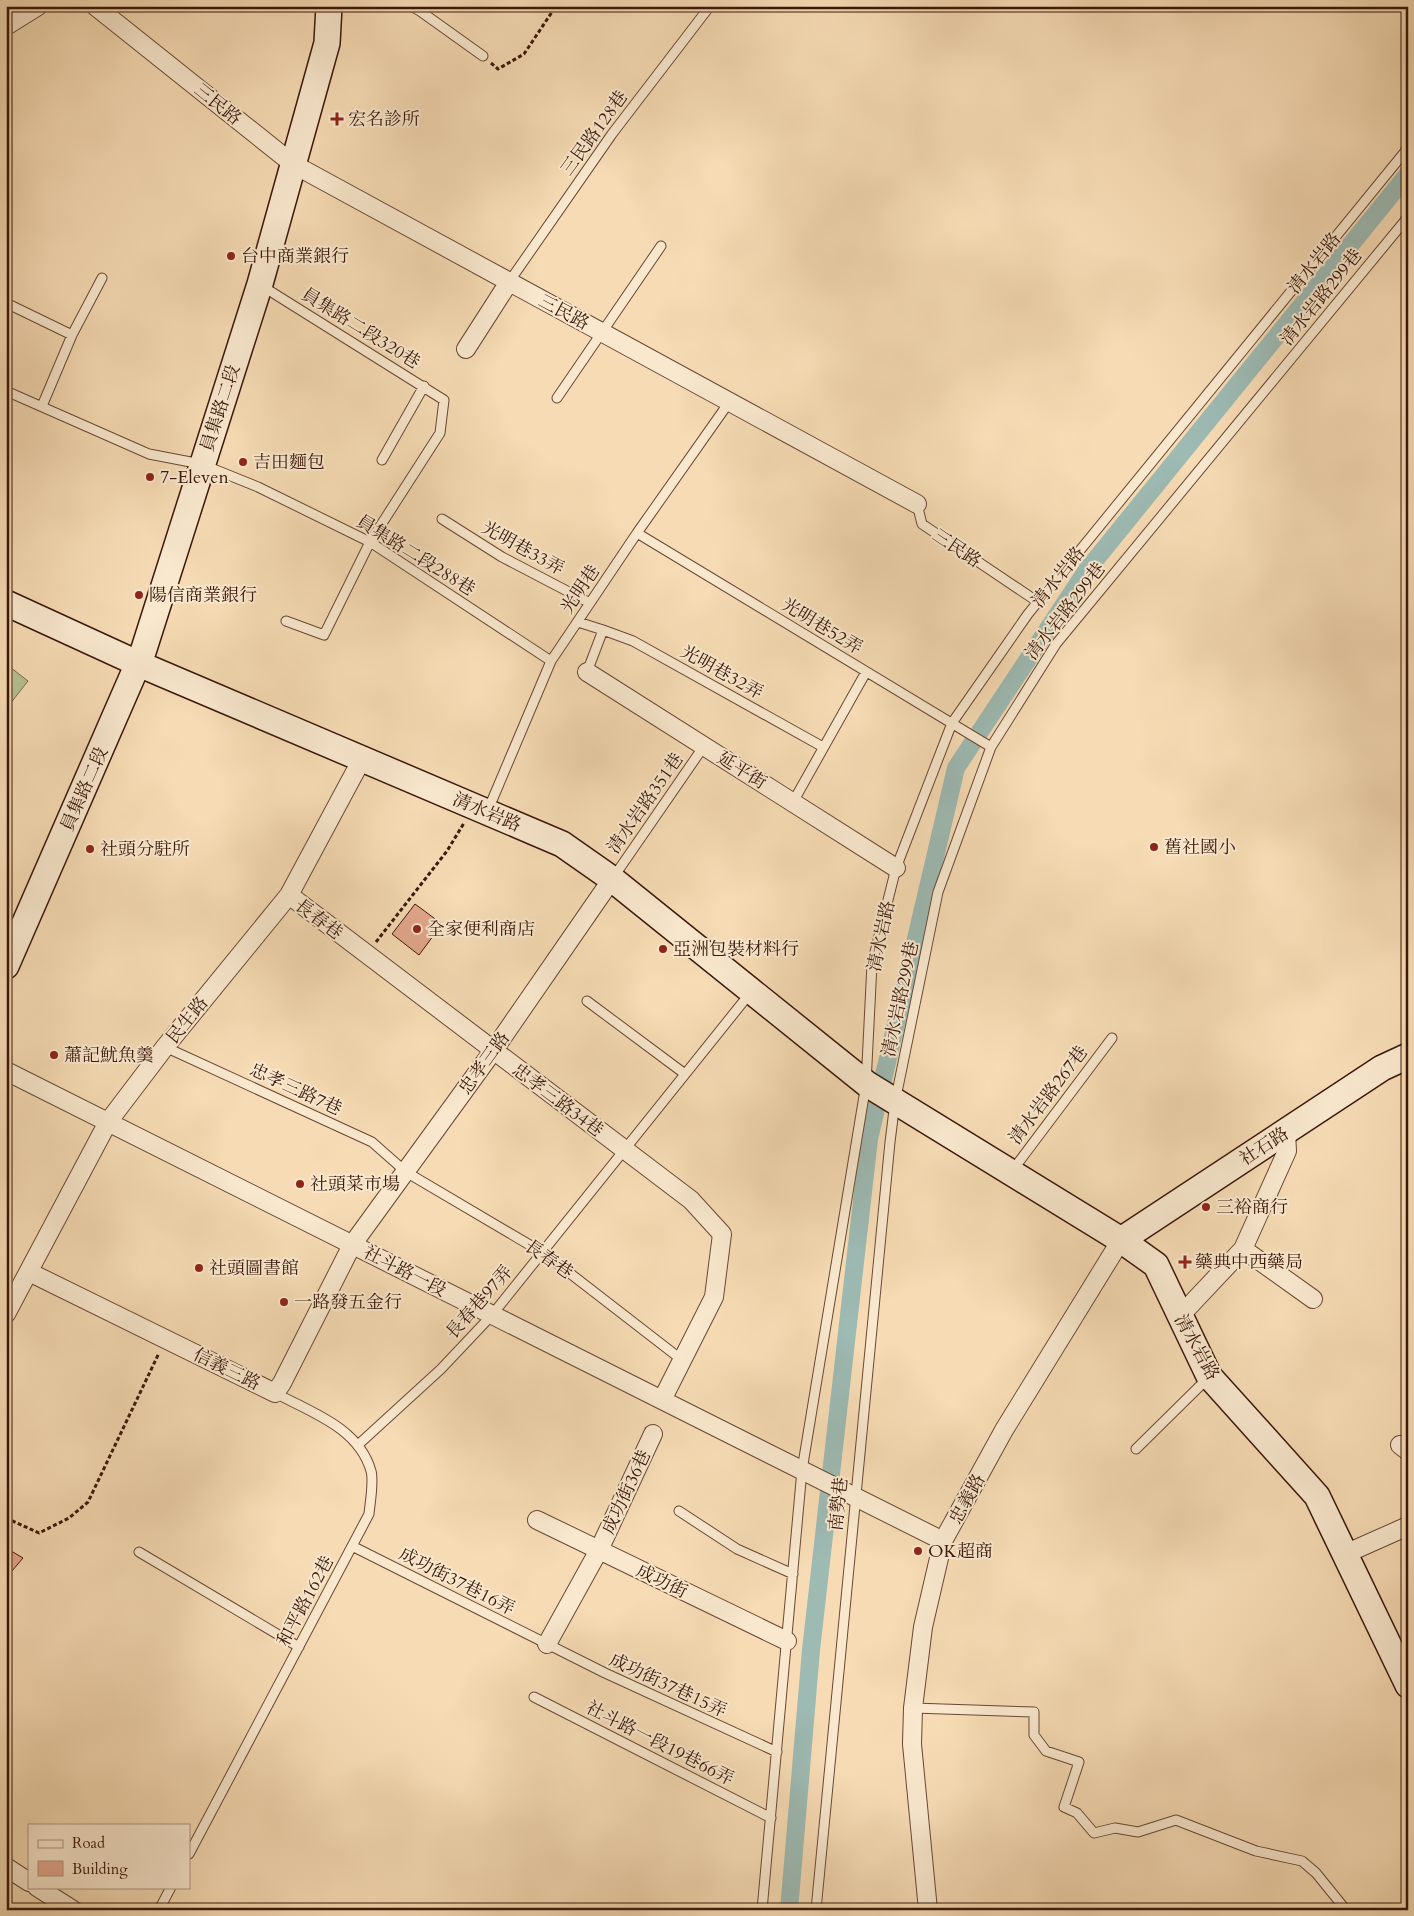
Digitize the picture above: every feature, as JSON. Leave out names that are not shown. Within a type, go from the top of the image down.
[{"type":"street","points":[[6,26],[38,6]]},
{"type":"street","name":"三民路","points":[[95,6],[293,164],[917,504]]},
{"type":"street","name":"員集路二段","points":[[6,966],[139,664],[201,464],[260,284],[328,42],[330,6]]},
{"type":"street","points":[[466,349],[509,282]]},
{"type":"street","name":"清水岩路","points":[[6,603],[139,664],[562,844],[612,879],[866,1084],[1121,1240],[1156,1265],[1179,1317],[1209,1376],[1317,1496],[1408,1685]]},
{"type":"street","name":"延平街","points":[[587,672],[896,868]]},
{"type":"street","name":"民生路","points":[[6,1314],[108,1122],[165,1047],[289,896],[362,759]]},
{"type":"street","name":"忠孝三路","points":[[352,1245],[493,1051],[612,879]]},
{"type":"street","name":"長春巷","points":[[289,896],[493,1051]]},
{"type":"street","name":"忠孝三路34巷","points":[[493,1051],[690,1200],[722,1234],[714,1297],[682,1360]]},
{"type":"street","name":"社石路","points":[[1121,1240],[1382,1068],[1408,1056]]},
{"type":"street","name":"社斗路一段","points":[[6,1071],[855,1496]]},
{"type":"street","points":[[1179,1317],[1243,1249],[1287,1151],[1286,1132]]},
{"type":"street","name":"忠義路","points":[[928,1910],[912,1744],[913,1708],[923,1627],[944,1541],[1004,1430],[1121,1240]]},
{"type":"street","name":"信義三路","points":[[29,1272],[275,1393],[352,1245]]},
{"type":"street","points":[[1243,1249],[1313,1299]]},
{"type":"street","points":[[662,1400],[682,1360]]},
{"type":"street","name":"成功街36巷","points":[[547,1644],[599,1550],[654,1434]]},
{"type":"street","points":[[855,1496],[944,1541]]},
{"type":"street","name":"成功街","points":[[537,1520],[786,1641]]},
{"type":"street","points":[[1345,1554],[1408,1526]]},
{"type":"street","points":[[6,1867],[28,1881]]},
{"type":"street","points":[[39,1888],[73,1910]]},
{"type":"lane","points":[[411,6],[483,56]]},
{"type":"lane","name":"三民路128巷","points":[[509,282],[612,134],[710,6]]},
{"type":"lane","name":"清水岩路","points":[[786,1641],[803,1471],[866,1084],[872,964],[896,868],[952,724],[1038,602],[1408,148]]},
{"type":"lane","name":"清水岩路299巷","points":[[894,1102],[938,892],[990,746],[1056,644],[1408,217]]},
{"type":"lane","points":[[557,398],[661,246]]},
{"type":"lane","points":[[42,406],[72,336],[102,278]]},
{"type":"lane","name":"員集路二段320巷","points":[[260,284],[444,400],[440,433],[370,542]]},
{"type":"lane","points":[[6,303],[72,336]]},
{"type":"lane","points":[[382,460],[424,386]]},
{"type":"lane","name":"員集路二段288巷","points":[[6,391],[149,454],[201,464],[258,487],[370,542],[551,662]]},
{"type":"lane","name":"光明巷","points":[[481,809],[551,662],[637,533],[730,402]]},
{"type":"lane","name":"三民路","points":[[917,504],[922,524],[1038,602]]},
{"type":"lane","name":"光明巷33弄","points":[[442,519],[502,557],[590,604]]},
{"type":"lane","name":"光明巷52弄","points":[[637,533],[990,746]]},
{"type":"lane","points":[[286,621],[324,635],[370,542]]},
{"type":"lane","name":"光明巷32弄","points":[[578,622],[633,641],[823,747]]},
{"type":"lane","points":[[587,672],[603,630]]},
{"type":"lane","points":[[793,802],[866,672]]},
{"type":"lane","name":"清水岩路351巷","points":[[612,879],[704,746]]},
{"type":"lane","name":"長春巷97弄","points":[[359,1444],[441,1370],[492,1315],[752,992]]},
{"type":"lane","points":[[587,1001],[685,1074]]},
{"type":"lane","name":"清水岩路267巷","points":[[1010,1173],[1112,1038]]},
{"type":"lane","name":"忠孝三路7巷","points":[[165,1047],[372,1142],[406,1172]]},
{"type":"lane","name":"南勢巷","points":[[816,1910],[894,1102]]},
{"type":"lane","name":"長春巷","points":[[406,1172],[542,1252],[682,1360]]},
{"type":"lane","points":[[1136,1449],[1209,1376]]},
{"type":"lane","name":"和平路162巷","points":[[190,1852],[369,1514],[372,1472],[359,1444],[332,1422],[275,1393]]},
{"type":"lane","points":[[679,1511],[737,1549],[793,1574]]},
{"type":"lane","name":"成功街37巷16弄","points":[[352,1546],[547,1644]]},
{"type":"lane","points":[[139,1552],[299,1646]]},
{"type":"lane","points":[[762,1910],[786,1641]]},
{"type":"lane","name":"成功街37巷15弄","points":[[547,1644],[605,1674],[777,1752]]},
{"type":"lane","name":"社斗路一段19巷66弄","points":[[534,1697],[771,1818]]},
{"type":"lane","points":[[913,1708],[1034,1712],[1034,1735],[1046,1752],[1078,1762],[1064,1806],[1077,1813],[1094,1833],[1116,1828],[1138,1832],[1176,1820],[1256,1851],[1302,1861],[1316,1873],[1346,1910]]},
{"type":"lane","points":[[159,1910],[170,1888]]},
{"type":"path","points":[[483,56],[498,69],[524,54],[556,6]]},
{"type":"path","points":[[366,955],[481,809]]},
{"type":"path","points":[[6,1518],[39,1533],[69,1518],[88,1502],[165,1339]]},
{"type":"green space","points":[[6,664],[28,681],[6,709]]},
{"type":"building","name":"全家便利商店","points":[[415,904],[442,924],[419,955],[392,934]]},
{"type":"building","points":[[6,1548],[23,1558],[6,1578]]},
{"type":"waterway","points":[[789,1910],[811,1650],[869,1139],[956,768],[1087,570],[1408,174]]},
{"type":"place","name":"宏名診所","points":[[337,119]]},
{"type":"place","name":"台中商業銀行","points":[[231,256]]},
{"type":"place","name":"吉田麵包","points":[[243,462]]},
{"type":"place","name":"7-Eleven","points":[[150,477]]},
{"type":"place","name":"陽信商業銀行","points":[[139,595]]},
{"type":"place","name":"舊社國小","points":[[1154,847]]},
{"type":"place","name":"社頭分駐所","points":[[90,849]]},
{"type":"place","name":"全家便利商店","points":[[417,929]]},
{"type":"place","name":"亞洲包裝材料行","points":[[663,949]]},
{"type":"place","name":"蕭記魷魚羹","points":[[54,1055]]},
{"type":"place","name":"社頭菜市場","points":[[300,1184]]},
{"type":"place","name":"三裕商行","points":[[1206,1207]]},
{"type":"place","name":"藥典中西藥局","points":[[1185,1262]]},
{"type":"place","name":"社頭圖書館","points":[[199,1268]]},
{"type":"place","name":"一路發五金行","points":[[284,1302]]},
{"type":"place","name":"OK超商","points":[[918,1551]]}]
